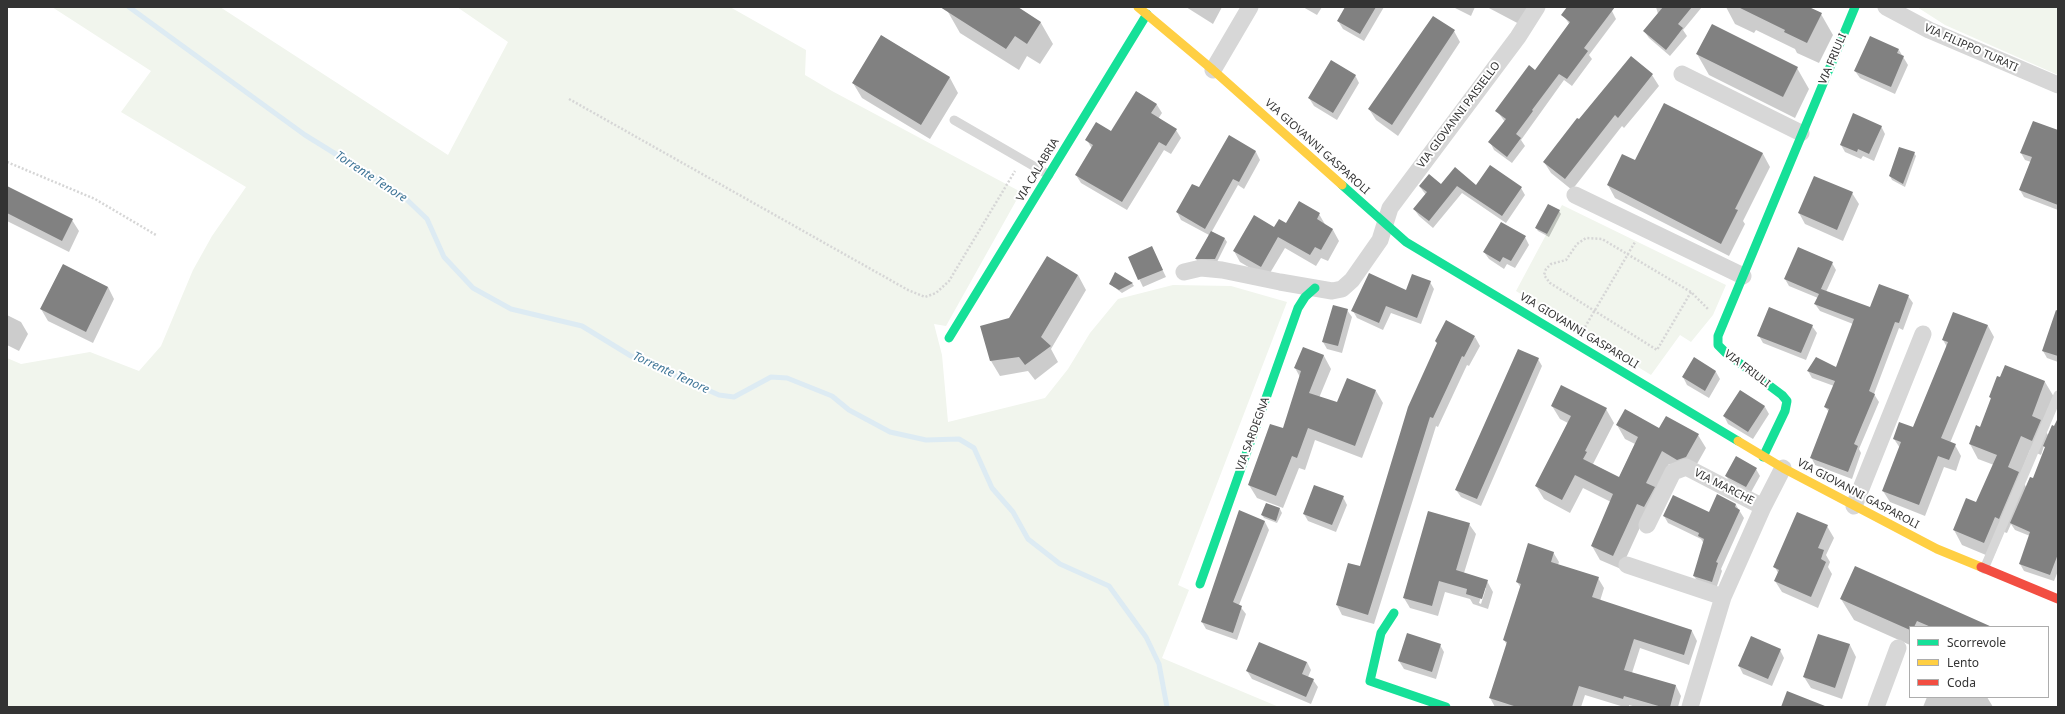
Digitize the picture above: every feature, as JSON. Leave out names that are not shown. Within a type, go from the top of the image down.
[{"type":"street","name":"VIA GIOVANNI GASPAROLI","points":[[1138,7],[1214,70],[1385,225],[1406,242],[1783,468],[1937,549],[2058,599]]},
{"type":"street","points":[[1214,70],[1250,7]]},
{"type":"street","name":"VIA GIOVANNI PAISIELLO","points":[[1385,225],[1390,208],[1518,37],[1537,7]]},
{"type":"street","name":"VIA FRIULI","points":[[1763,457],[1785,411],[1787,401],[1782,395],[1718,345],[1718,336],[1801,133],[1855,7]]},
{"type":"street","name":"VIA FILIPPO TURATI","points":[[1886,7],[1929,30],[2058,85]]},
{"type":"street","name":"VIA CALABRIA","points":[[949,338],[1147,14]]},
{"type":"street","points":[[1682,74],[1801,133]]},
{"type":"street","points":[[1575,195],[1743,276]]},
{"type":"street","points":[[1184,272],[1201,268],[1222,270],[1332,291],[1342,289],[1352,280],[1380,240],[1385,225]]},
{"type":"street","name":"VIA SARDEGNA","points":[[1200,584],[1298,308],[1305,297],[1315,288]]},
{"type":"street","points":[[1854,506],[1924,334]]},
{"type":"street","name":"VIA MARCHE","points":[[1647,525],[1673,472],[1686,467],[1763,507]]},
{"type":"street","name":"VIA MARCHE","points":[[1690,707],[1723,597],[1763,507],[1783,468]]},
{"type":"street","points":[[1627,565],[1723,597]]},
{"type":"street","points":[[1394,613],[1381,633],[1370,681],[1446,707]]},
{"type":"street","points":[[1876,707],[1898,648]]},
{"type":"lane","points":[[954,120],[1049,175]]},
{"type":"lane","points":[[1984,569],[2058,395]]},
{"type":"path","points":[[569,99],[908,290],[925,297],[936,293],[949,281],[1022,159]]},
{"type":"path","points":[[7,162],[95,199],[156,235]]},
{"type":"path","points":[[1575,342],[1643,228]]},
{"type":"path","points":[[1586,238],[1602,238],[1692,292],[1657,350],[1594,311],[1550,283],[1544,275],[1546,269],[1551,264],[1566,260],[1577,244],[1586,238]]},
{"type":"shaded area","points":[[52,7],[220,7],[448,155],[508,42],[457,7],[730,7],[806,50],[805,75],[832,91],[1021,192],[946,326],[934,324],[942,355],[948,422],[1045,398],[1068,369],[1090,333],[1118,299],[1173,285],[1231,286],[1287,302],[1178,585],[1189,590],[1162,658],[1279,707],[7,707],[7,358],[21,364],[90,352],[139,371],[161,346],[193,270],[212,236],[246,187],[121,112],[151,71]]},
{"type":"shaded area","points":[[1917,7],[2058,7],[2058,75],[1945,25]]},
{"type":"shaded area","points":[[1562,205],[1726,285],[1713,315],[1691,342],[1680,335],[1651,375],[1516,291]]},
{"type":"building","points":[[940,7],[1018,7],[1041,22],[1027,44],[1015,36],[1006,49]]},
{"type":"building","points":[[1345,7],[1376,7],[1360,34],[1337,21]]},
{"type":"building","points":[[1567,7],[1615,7],[1584,48],[1588,51],[1567,79],[1559,74],[1532,110],[1533,111],[1516,134],[1521,138],[1507,157],[1488,142],[1506,119],[1495,111],[1529,65],[1535,70],[1570,22],[1561,15]]},
{"type":"building","points":[[1663,7],[1692,7],[1678,24],[1683,28],[1666,50],[1643,31]]},
{"type":"building","points":[[1738,7],[1809,7],[1822,13],[1807,43],[1784,32],[1785,30]]},
{"type":"building","points":[[1433,16],[1455,30],[1392,125],[1368,109]]},
{"type":"building","points":[[1712,24],[1798,67],[1783,97],[1696,54]]},
{"type":"building","points":[[881,35],[950,77],[921,125],[852,83]]},
{"type":"building","points":[[1870,36],[1899,49],[1897,53],[1904,56],[1891,87],[1854,71]]},
{"type":"building","points":[[1631,56],[1653,74],[1618,118],[1615,115],[1565,179],[1543,162],[1577,118],[1579,119]]},
{"type":"building","points":[[1331,60],[1356,75],[1333,113],[1308,98]]},
{"type":"building","points":[[1136,91],[1157,104],[1151,113],[1177,129],[1166,146],[1159,142],[1122,202],[1075,175],[1093,145],[1085,140],[1096,122],[1111,131]]},
{"type":"building","points":[[1664,103],[1763,153],[1735,209],[1738,210],[1721,244],[1607,185],[1622,154],[1635,160]]},
{"type":"building","points":[[1853,113],[1882,126],[1869,154],[1858,149],[1857,152],[1840,145]]},
{"type":"building","points":[[2033,121],[2058,130],[2058,205],[2019,190],[2032,157],[2020,153]]},
{"type":"building","points":[[1229,135],[1256,151],[1239,182],[1233,179],[1205,229],[1176,212],[1192,184],[1199,187]]},
{"type":"building","points":[[1899,147],[1915,152],[1903,184],[1889,176]]},
{"type":"building","points":[[1490,165],[1522,187],[1502,216],[1457,186],[1429,221],[1413,209],[1427,192],[1419,186],[1429,174],[1441,184],[1455,167],[1476,185]]},
{"type":"building","points":[[1814,176],[1853,192],[1837,230],[1798,213]]},
{"type":"building","points":[[7,186],[73,219],[62,241],[7,213]]},
{"type":"building","points":[[1299,201],[1320,213],[1317,219],[1333,229],[1321,250],[1315,247],[1310,255],[1278,237],[1261,267],[1233,251],[1254,215],[1274,227],[1279,219],[1286,223]]},
{"type":"building","points":[[1548,204],[1560,210],[1547,234],[1535,228]]},
{"type":"building","points":[[1501,222],[1526,236],[1511,261],[1503,257],[1500,262],[1483,252]]},
{"type":"building","points":[[1211,231],[1225,238],[1215,259],[1195,259]]},
{"type":"building","points":[[1152,246],[1163,270],[1138,280],[1128,257]]},
{"type":"building","points":[[1798,247],[1833,262],[1820,291],[1821,289],[1870,307],[1879,284],[1909,295],[1899,323],[1895,322],[1869,391],[1875,394],[1854,444],[1858,446],[1848,472],[1810,458],[1829,409],[1824,407],[1835,381],[1807,371],[1816,357],[1836,367],[1854,319],[1814,304],[1819,294],[1784,279]]},
{"type":"building","points":[[1047,256],[1078,275],[1041,337],[1051,346],[1025,365],[1019,357],[990,361],[980,326],[1009,318]]},
{"type":"building","points":[[63,264],[108,287],[86,332],[40,309]]},
{"type":"building","points":[[1115,272],[1133,283],[1119,290],[1109,284]]},
{"type":"building","points":[[1369,273],[1406,290],[1412,274],[1431,281],[1417,318],[1386,306],[1379,323],[1351,311]]},
{"type":"building","points":[[1333,305],[1348,309],[1338,346],[1322,342]]},
{"type":"building","points":[[1769,307],[1813,325],[1801,353],[1757,336]]},
{"type":"building","points":[[2056,310],[2058,311],[2058,356],[2042,351]]},
{"type":"building","points":[[1953,312],[1988,325],[1941,438],[1956,444],[1949,460],[1938,456],[1919,505],[1882,491],[1901,442],[1893,439],[1899,422],[1913,427],[1948,342],[1942,340]]},
{"type":"building","points":[[1446,320],[1475,336],[1464,357],[1462,356],[1433,418],[1430,417],[1368,615],[1336,605],[1348,563],[1360,566],[1408,407],[1437,343],[1435,341]]},
{"type":"building","points":[[1303,347],[1324,355],[1309,393],[1337,402],[1347,378],[1376,390],[1355,446],[1308,428],[1297,458],[1292,456],[1276,496],[1248,485],[1270,424],[1283,428],[1301,371],[1294,368]]},
{"type":"building","points":[[1518,349],[1539,358],[1477,499],[1455,490]]},
{"type":"building","points":[[1694,357],[1716,371],[1705,391],[1682,377]]},
{"type":"building","points":[[2005,365],[2045,381],[2032,416],[2041,420],[2032,441],[2021,436],[2008,467],[2019,472],[1999,519],[1995,517],[1984,543],[1953,530],[1966,498],[1976,502],[1997,455],[1969,444],[1976,425],[1980,427],[1991,398],[1989,397],[1997,376],[2000,377]]},
{"type":"building","points":[[1561,385],[1607,408],[1585,451],[1587,452],[1583,459],[1619,477],[1638,437],[1616,425],[1625,409],[1659,428],[1666,416],[1699,434],[1686,457],[1677,460],[1662,451],[1646,483],[1655,487],[1644,507],[1637,504],[1613,556],[1591,546],[1613,494],[1575,475],[1562,500],[1535,486],[1571,416],[1551,406]]},
{"type":"building","points":[[1740,390],[1765,406],[1748,432],[1723,416]]},
{"type":"building","points":[[2058,418],[2058,554],[2050,575],[2019,564],[2030,532],[2010,523],[2030,477],[2033,478],[2045,447],[2043,446],[2052,425],[2054,426]]},
{"type":"building","points":[[1736,456],[1757,468],[1746,487],[1725,476]]},
{"type":"building","points":[[1314,485],[1344,496],[1332,525],[1303,514]]},
{"type":"building","points":[[1717,494],[1736,504],[1735,507],[1740,510],[1716,562],[1718,563],[1712,582],[1693,576],[1704,539],[1698,536],[1699,533],[1663,516],[1673,495],[1709,512]]},
{"type":"building","points":[[1266,503],[1280,508],[1276,521],[1261,515]]},
{"type":"building","points":[[1239,510],[1265,521],[1233,602],[1242,606],[1233,633],[1201,622]]},
{"type":"building","points":[[1428,511],[1470,523],[1456,570],[1488,580],[1482,599],[1466,594],[1467,589],[1439,581],[1432,606],[1403,598]]},
{"type":"building","points":[[1797,512],[1828,525],[1818,548],[1824,550],[1821,559],[1826,562],[1811,597],[1774,581],[1779,570],[1773,567]]},
{"type":"building","points":[[1528,543],[1554,552],[1551,562],[1599,577],[1592,597],[1692,630],[1684,655],[1634,639],[1624,670],[1676,685],[1670,707],[1662,707],[1624,696],[1623,699],[1579,686],[1572,707],[1517,707],[1489,698],[1507,642],[1503,640],[1521,584],[1516,582]]},
{"type":"building","points":[[1855,566],[1990,626],[1929,626],[1917,621],[1914,626],[1909,626],[1909,630],[1840,599]]},
{"type":"building","points":[[1407,633],[1441,644],[1432,672],[1398,661]]},
{"type":"building","points":[[1818,634],[1850,644],[1835,688],[1803,677]]},
{"type":"building","points":[[1751,636],[1781,649],[1768,679],[1738,666]]},
{"type":"building","points":[[1259,642],[1307,662],[1302,674],[1314,679],[1306,697],[1246,671]]},
{"type":"building","points":[[1787,691],[1825,706],[1825,707],[1781,707]]},
{"type":"waterway","name":"Torrente Tenore","points":[[129,7],[305,135],[402,195],[427,219],[444,257],[473,288],[511,309],[582,326],[631,356],[719,395],[734,397],[771,377],[787,378],[832,396],[849,410],[890,432],[926,440],[959,439],[974,448],[992,488],[1013,512],[1028,539],[1060,564],[1109,586],[1146,637],[1159,664],[1167,707]]},
{"type":"traffic: fast","points":[[1763,457],[1785,411],[1787,401],[1782,395],[1726,353],[1718,345],[1718,336],[1855,7]]},
{"type":"traffic: fast","points":[[949,338],[1147,14]]},
{"type":"traffic: fast","points":[[1342,185],[1406,242],[1738,441]]},
{"type":"traffic: fast","points":[[1200,584],[1298,308],[1305,297],[1315,288]]},
{"type":"traffic: fast","points":[[1394,613],[1381,633],[1370,681],[1446,707]]},
{"type":"traffic: slow","points":[[1138,7],[1213,70],[1342,185]]},
{"type":"traffic: slow","points":[[1738,441],[1783,468],[1937,549],[1981,567]]},
{"type":"traffic: jam","points":[[1981,567],[2058,599]]}]
